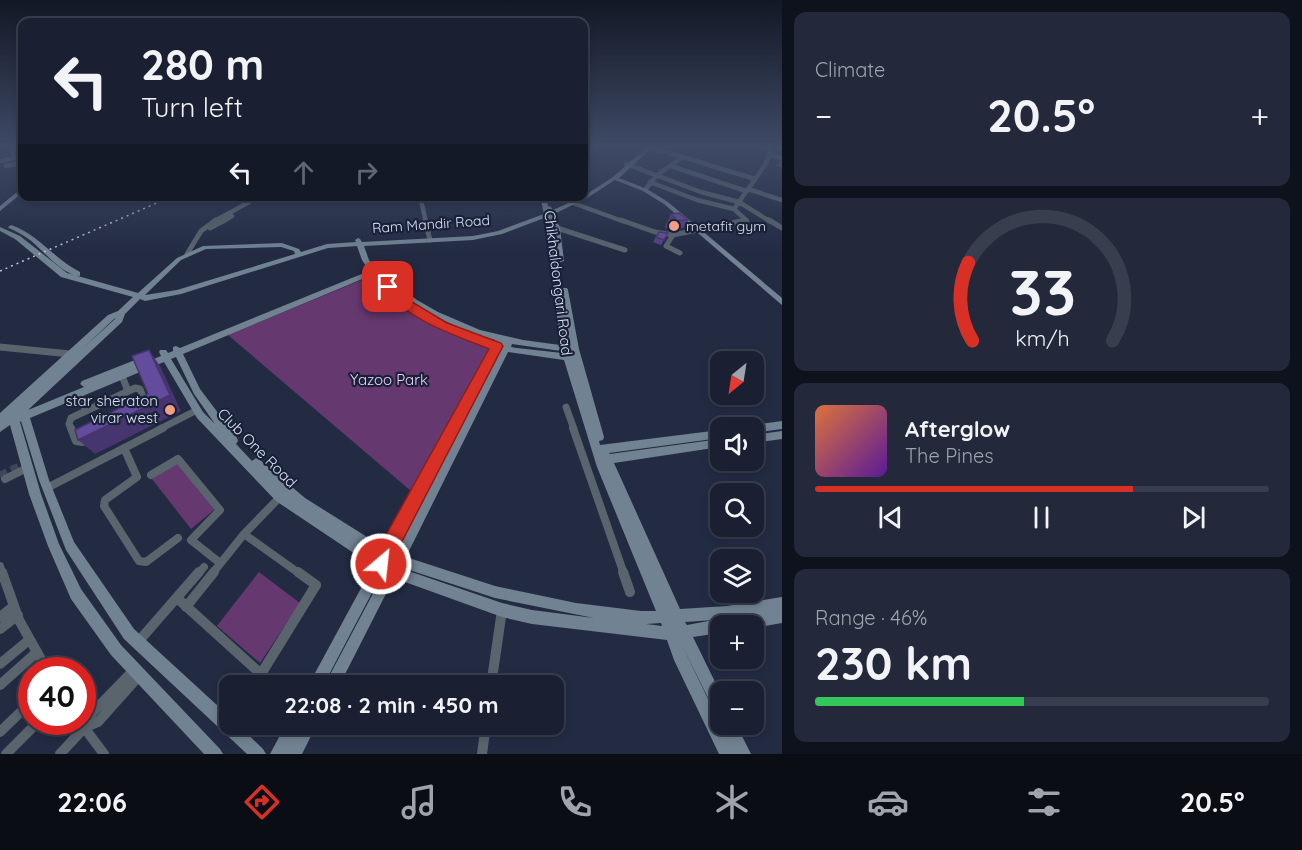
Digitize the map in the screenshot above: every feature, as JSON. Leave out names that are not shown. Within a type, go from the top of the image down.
[{"type":"street","points":[[588,193],[607,182]]},
{"type":"street","points":[[625,182],[645,190],[666,203],[782,303]]},
{"type":"street","points":[[645,190],[650,182]]},
{"type":"street","points":[[578,201],[656,232],[673,235],[747,222],[734,209],[697,200],[650,182]]},
{"type":"street","points":[[677,182],[740,201],[782,226]]},
{"type":"street","points":[[722,182],[782,200]]},
{"type":"street","points":[[734,209],[753,182]]},
{"type":"street","points":[[0,209],[18,193]]},
{"type":"street","points":[[187,254],[201,231],[209,223],[251,201]]},
{"type":"street","points":[[201,231],[258,201]]},
{"type":"street","points":[[421,201],[429,238]]},
{"type":"street","points":[[545,201],[548,210]]},
{"type":"street","name":"Ram Mandir Road","points":[[0,229],[15,234],[53,269],[64,276],[134,297],[145,298],[178,292],[298,252],[327,246],[361,241],[473,238],[500,233],[572,201]]},
{"type":"street","name":"Chikhaldongari Road","points":[[548,210],[557,228],[571,353],[604,454],[727,754]]},
{"type":"street","name":"Chikhaldongari Road","points":[[548,210],[571,353],[602,467],[671,616]]},
{"type":"street","points":[[0,224],[22,231],[67,270],[140,292],[150,293],[176,288],[273,260]]},
{"type":"street","points":[[557,228],[625,250]]},
{"type":"street","points":[[673,235],[666,246],[680,253]]},
{"type":"street","points":[[361,241],[373,269],[403,302],[442,326],[503,344],[571,353]]},
{"type":"street","name":"Ram Mandir Road","points":[[17,412],[70,354],[111,317],[121,313],[187,254],[205,247],[234,245],[282,245],[298,252]]},
{"type":"street","points":[[0,419],[373,269]]},
{"type":"street","points":[[0,428],[119,320],[121,313]]},
{"type":"street","points":[[322,675],[431,491],[503,344]]},
{"type":"street","points":[[0,346],[70,354]]},
{"type":"street","points":[[17,412],[80,393],[171,352]]},
{"type":"street","name":"Club One Road","points":[[171,352],[197,410],[280,497],[391,559]]},
{"type":"street","name":"Club One Road","points":[[171,352],[229,437],[274,482],[324,519],[391,559]]},
{"type":"street","points":[[122,376],[128,391]]},
{"type":"street","points":[[135,388],[140,389],[147,407],[145,410],[78,442],[69,421],[85,410],[128,391],[135,388]]},
{"type":"street","points":[[80,393],[85,410]]},
{"type":"street","points":[[566,406],[630,592]]},
{"type":"street","points":[[47,488],[197,410]]},
{"type":"street","points":[[17,412],[27,468],[54,546],[76,594],[116,650],[215,754]]},
{"type":"street","points":[[17,412],[70,546],[129,634],[258,754]]},
{"type":"street","points":[[764,427],[782,425]]},
{"type":"street","points":[[764,437],[782,435]]},
{"type":"street","points":[[604,454],[710,436]]},
{"type":"street","points":[[604,454],[710,444]]},
{"type":"street","points":[[124,448],[137,477],[105,500],[104,506],[139,561],[146,562],[178,538]]},
{"type":"street","points":[[151,475],[178,459],[220,510],[191,540],[220,563]]},
{"type":"street","points":[[6,479],[27,468]]},
{"type":"street","points":[[186,607],[244,534],[280,497]]},
{"type":"street","points":[[177,598],[261,674],[316,585],[244,534]]},
{"type":"street","points":[[391,559],[502,610],[532,617],[677,633],[710,628]]},
{"type":"street","points":[[391,559],[495,592],[576,609],[641,618],[727,613],[782,603]]},
{"type":"street","points":[[336,675],[391,559]]},
{"type":"street","points":[[0,566],[2,579],[39,657]]},
{"type":"street","points":[[138,642],[204,567]]},
{"type":"street","points":[[493,675],[502,610]]},
{"type":"street","points":[[0,617],[16,611]]},
{"type":"street","points":[[0,629],[16,611]]},
{"type":"street","points":[[764,619],[782,616]]},
{"type":"street","name":"Chikhaldongari Road","points":[[677,633],[710,690]]},
{"type":"street","points":[[0,664],[29,640]]},
{"type":"street","points":[[0,686],[36,653]]},
{"type":"street","points":[[96,722],[136,673]]},
{"type":"street","points":[[0,732],[18,715]]},
{"type":"street","points":[[6,754],[25,735]]},
{"type":"street","points":[[60,754],[74,735]]},
{"type":"street","points":[[90,735],[104,754]]},
{"type":"street","points":[[278,754],[288,735]]},
{"type":"street","points":[[294,754],[304,735]]},
{"type":"street","points":[[482,754],[485,735]]},
{"type":"street","points":[[734,735],[743,754]]},
{"type":"green space","name":"Yazoo Park","points":[[369,277],[410,312],[449,333],[492,349],[411,491],[228,335]]},
{"type":"green space","points":[[178,463],[215,509],[191,529],[152,479]]},
{"type":"green space","points":[[259,572],[300,603],[260,663],[217,626]]},
{"type":"building","points":[[679,213],[688,220],[673,221],[670,219],[675,218],[671,214]]},
{"type":"building","points":[[659,232],[668,233],[664,240],[656,237]]},
{"type":"building","points":[[149,350],[170,395],[78,440],[75,430],[148,394],[132,356]]},
{"type":"tunnel","points":[[0,476],[26,463]]},
{"type":"railway","points":[[0,271],[161,201]]},
{"type":"place","name":"metafit gym","points":[[674,226]]},
{"type":"place","name":"star sheraton virar west","points":[[170,410]]},
{"type":"route","points":[[381,564],[381,557],[388,550],[497,346],[442,326],[403,302],[388,287]]}]
